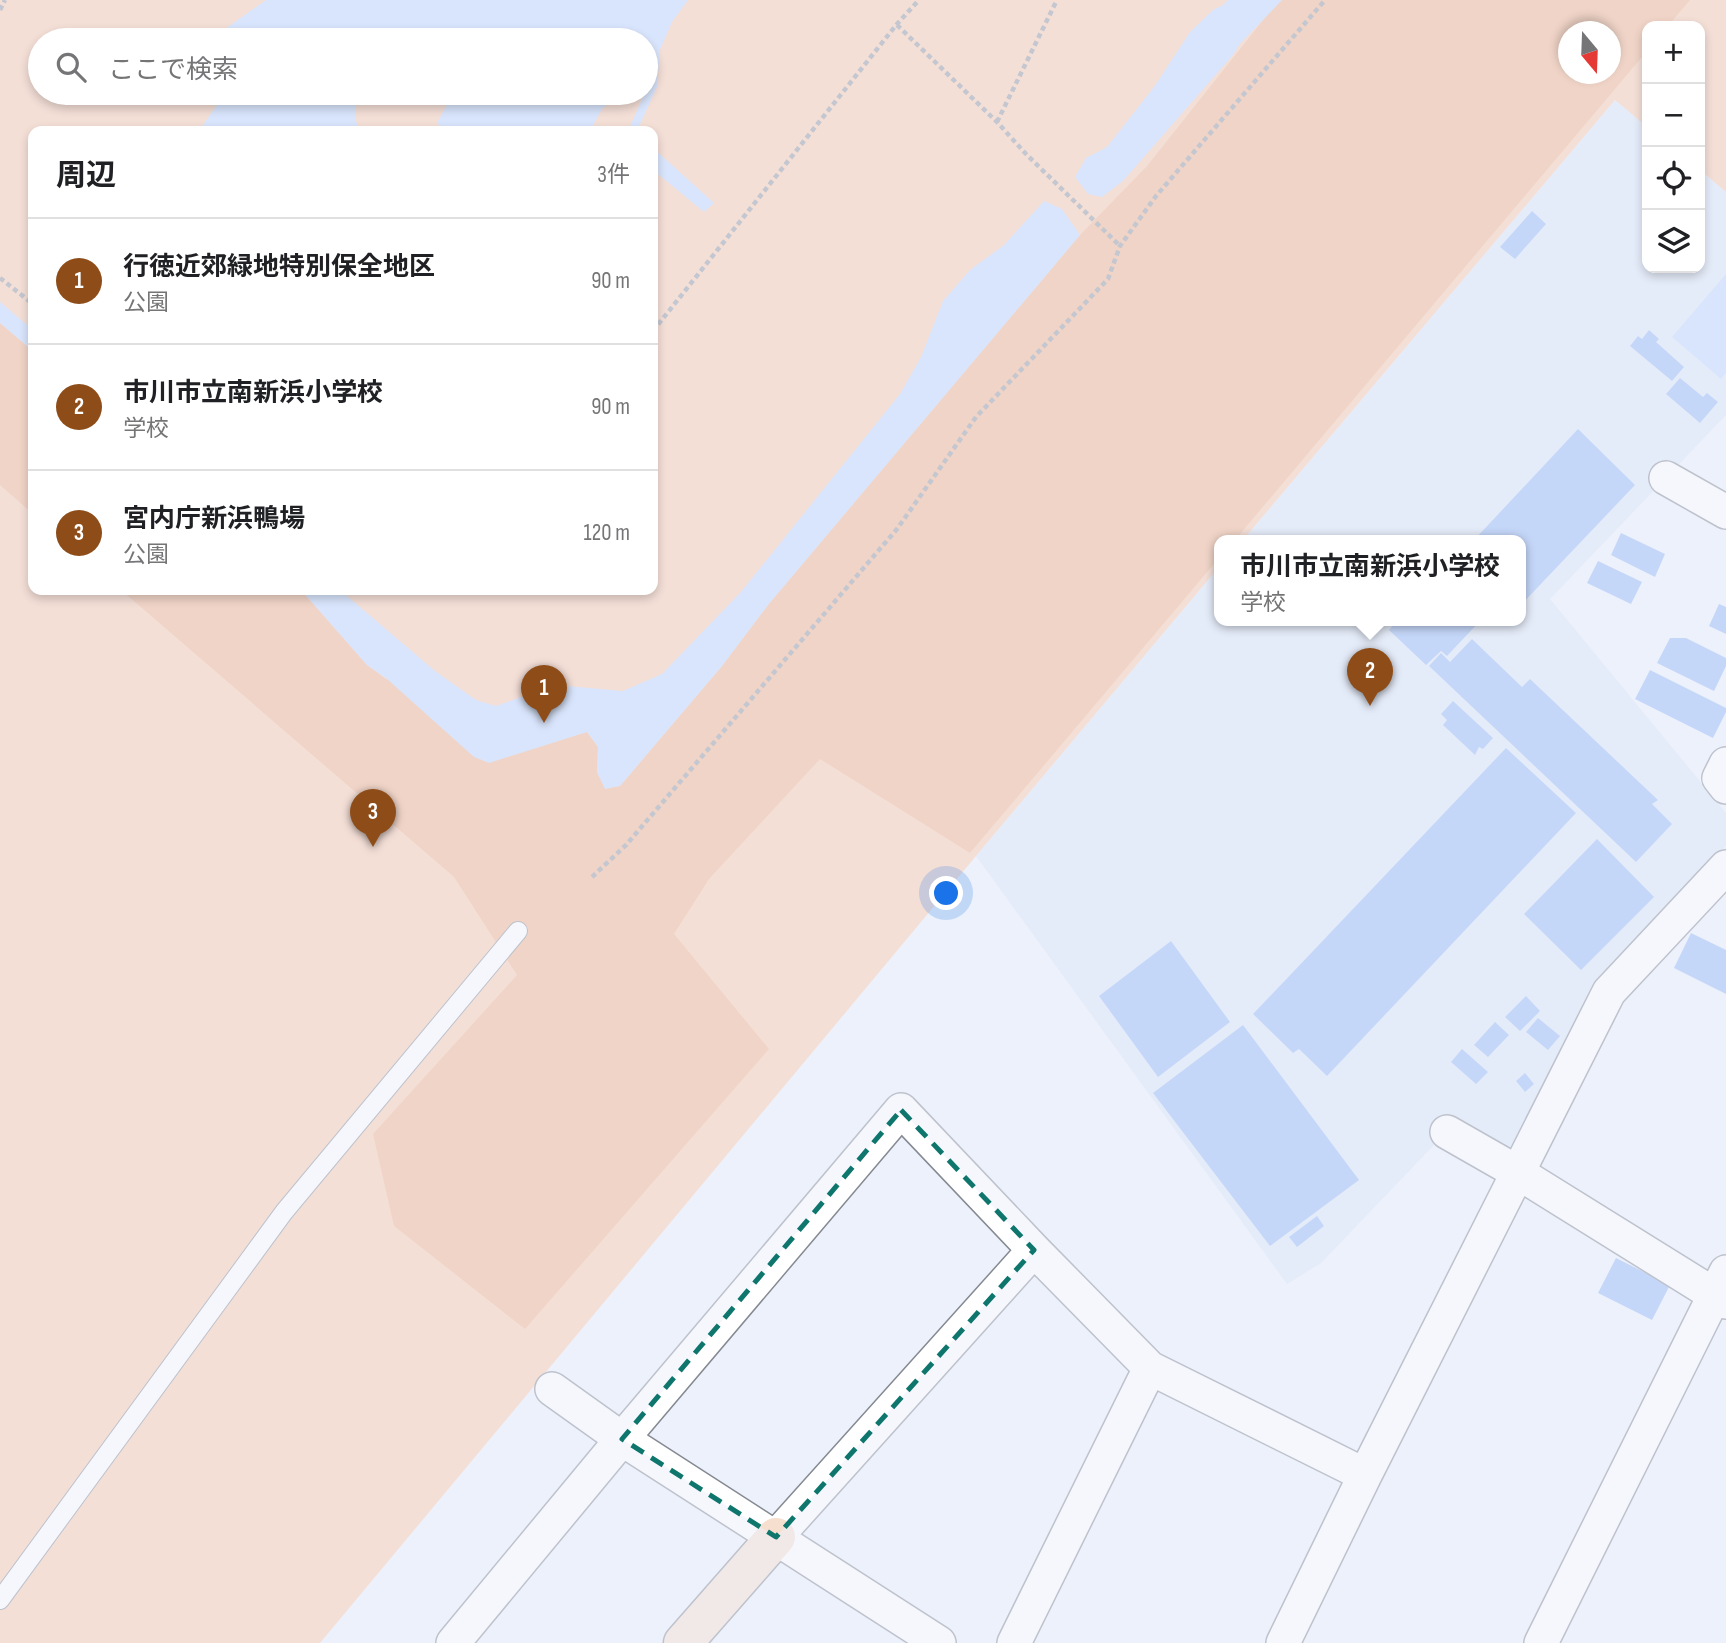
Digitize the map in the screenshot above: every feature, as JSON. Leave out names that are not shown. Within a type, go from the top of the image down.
[{"type":"street","points":[[1666,478],[1726,512]]},
{"type":"street","points":[[1726,764],[1719,778],[1726,787]]},
{"type":"street","points":[[1283,1643],[1609,992],[1726,867]]},
{"type":"street","points":[[453,1643],[901,1110],[1150,1367],[1365,1475]]},
{"type":"street","points":[[1447,1132],[1722,1290],[1541,1643]]},
{"type":"street","points":[[683,1643],[1034,1250]]},
{"type":"street","points":[[1014,1643],[1150,1367]]},
{"type":"street","points":[[552,1389],[622,1440],[939,1643]]},
{"type":"lane","points":[[0,1600],[284,1212],[518,930]]},
{"type":"path","points":[[0,10],[5,0]]},
{"type":"path","points":[[658,325],[897,24],[919,0]]},
{"type":"path","points":[[997,122],[1058,0]]},
{"type":"path","points":[[592,877],[626,845],[897,528],[976,417],[1108,279],[1120,246],[1156,196],[1325,0]]},
{"type":"path","points":[[897,24],[1120,246]]},
{"type":"path","points":[[0,278],[28,300]]},
{"type":"highlighted area","points":[[901,1110],[1034,1250],[776,1537],[622,1439]]},
{"type":"shaded area","points":[[0,0],[1726,0],[1726,192],[1705,174],[1705,21],[1642,21],[1642,123],[1615,100],[1247,535],[1214,535],[1214,573],[320,1643],[0,1643]]},
{"type":"shaded area","points":[[1279,0],[1690,0],[1672,21],[1642,21],[1642,57],[1621,82],[1621,21],[1558,21],[1558,84],[1619,84],[1239,535],[1214,535],[1214,564],[970,853],[820,759],[709,879],[674,934],[769,1049],[525,1329],[394,1226],[373,1134],[517,975],[454,877],[127,595],[305,595],[367,665],[386,679],[563,739],[587,732],[598,747],[597,772],[605,788],[620,786],[722,666],[768,605],[1080,235],[1147,166]]},
{"type":"shaded area","points":[[1615,100],[1642,123],[1642,273],[1705,273],[1705,174],[1726,192],[1726,415],[1550,599],[1726,813],[1726,846],[1597,983],[1516,1144],[1503,1149],[1456,1122],[1321,1263],[1287,1284],[976,856],[1214,573],[1214,626],[1526,626],[1526,535],[1247,535]]},
{"type":"shaded area","points":[[0,323],[28,347],[28,510],[0,485]]},
{"type":"water","points":[[266,0],[688,0],[672,22],[660,50],[658,75],[658,28],[227,28]]},
{"type":"water","points":[[1228,0],[1282,0],[1240,44],[1123,181],[1102,197],[1088,194],[1075,177],[1086,158],[1107,147],[1154,87],[1190,32]]},
{"type":"water","points":[[217,105],[356,105],[358,126],[202,126]]},
{"type":"water","points":[[447,105],[606,105],[593,126],[440,126],[437,123]]},
{"type":"water","points":[[639,105],[649,105],[639,126],[630,126]]},
{"type":"water","points":[[658,153],[714,203],[704,212],[658,174]]},
{"type":"water","points":[[1044,201],[1062,209],[1080,235],[768,605],[722,666],[620,786],[605,789],[597,772],[598,747],[587,732],[489,763],[474,757],[387,679],[367,665],[305,595],[346,595],[435,671],[476,700],[496,706],[555,685],[623,691],[662,674],[740,593],[900,394],[921,357],[943,301],[970,270],[1004,245]]},
{"type":"water","points":[[1726,274],[1726,373],[1721,379],[1672,337]]},
{"type":"water","points":[[0,302],[28,326],[28,347],[0,323]]},
{"type":"building","points":[[1532,211],[1546,224],[1515,259],[1500,247]]},
{"type":"building","points":[[1649,330],[1659,339],[1656,342],[1684,367],[1672,381],[1630,346],[1638,336],[1642,339]]},
{"type":"building","points":[[1680,378],[1703,397],[1707,393],[1718,402],[1700,423],[1666,394]]},
{"type":"building","points":[[1578,429],[1635,485],[1526,600],[1526,535],[1479,535]]},
{"type":"building","points":[[1621,533],[1665,554],[1655,577],[1611,555]]},
{"type":"building","points":[[1598,561],[1642,582],[1631,604],[1587,583]]},
{"type":"building","points":[[1719,604],[1726,607],[1726,634],[1709,626]]},
{"type":"building","points":[[1393,626],[1475,626],[1447,656],[1441,651],[1426,665],[1389,630]]},
{"type":"building","points":[[1670,638],[1686,638],[1726,658],[1726,666],[1714,691],[1657,663]]},
{"type":"building","points":[[1472,639],[1522,687],[1530,679],[1658,800],[1652,804],[1672,824],[1636,862],[1429,666],[1441,653],[1450,662]]},
{"type":"building","points":[[1650,670],[1726,708],[1713,738],[1635,699]]},
{"type":"building","points":[[1453,701],[1493,738],[1483,749],[1479,747],[1475,755],[1443,725],[1447,720],[1441,714]]},
{"type":"building","points":[[1506,748],[1576,813],[1327,1076],[1299,1049],[1293,1053],[1253,1014]]},
{"type":"building","points":[[1597,839],[1654,897],[1581,970],[1524,914]]},
{"type":"building","points":[[1691,933],[1726,950],[1726,994],[1674,968]]},
{"type":"building","points":[[1171,941],[1230,1022],[1158,1077],[1099,996]]},
{"type":"building","points":[[1526,996],[1540,1011],[1520,1031],[1505,1017]]},
{"type":"building","points":[[1538,1018],[1560,1036],[1548,1050],[1526,1032]]},
{"type":"building","points":[[1495,1022],[1509,1035],[1488,1057],[1474,1045]]},
{"type":"building","points":[[1243,1025],[1359,1180],[1270,1246],[1153,1093]]},
{"type":"building","points":[[1462,1049],[1488,1072],[1476,1084],[1451,1062]]},
{"type":"building","points":[[1525,1073],[1534,1084],[1525,1092],[1516,1081]]},
{"type":"building","points":[[1317,1216],[1324,1226],[1297,1247],[1289,1237]]},
{"type":"building","points":[[1616,1258],[1670,1285],[1652,1320],[1598,1293]]},
{"type":"place","name":"市川市立南新浜小学校","points":[[1370,706]]},
{"type":"place","name":"行徳近郊緑地特別保全地区","points":[[544,723]]},
{"type":"place","name":"宮内庁新浜鴨場","points":[[373,847]]}]
